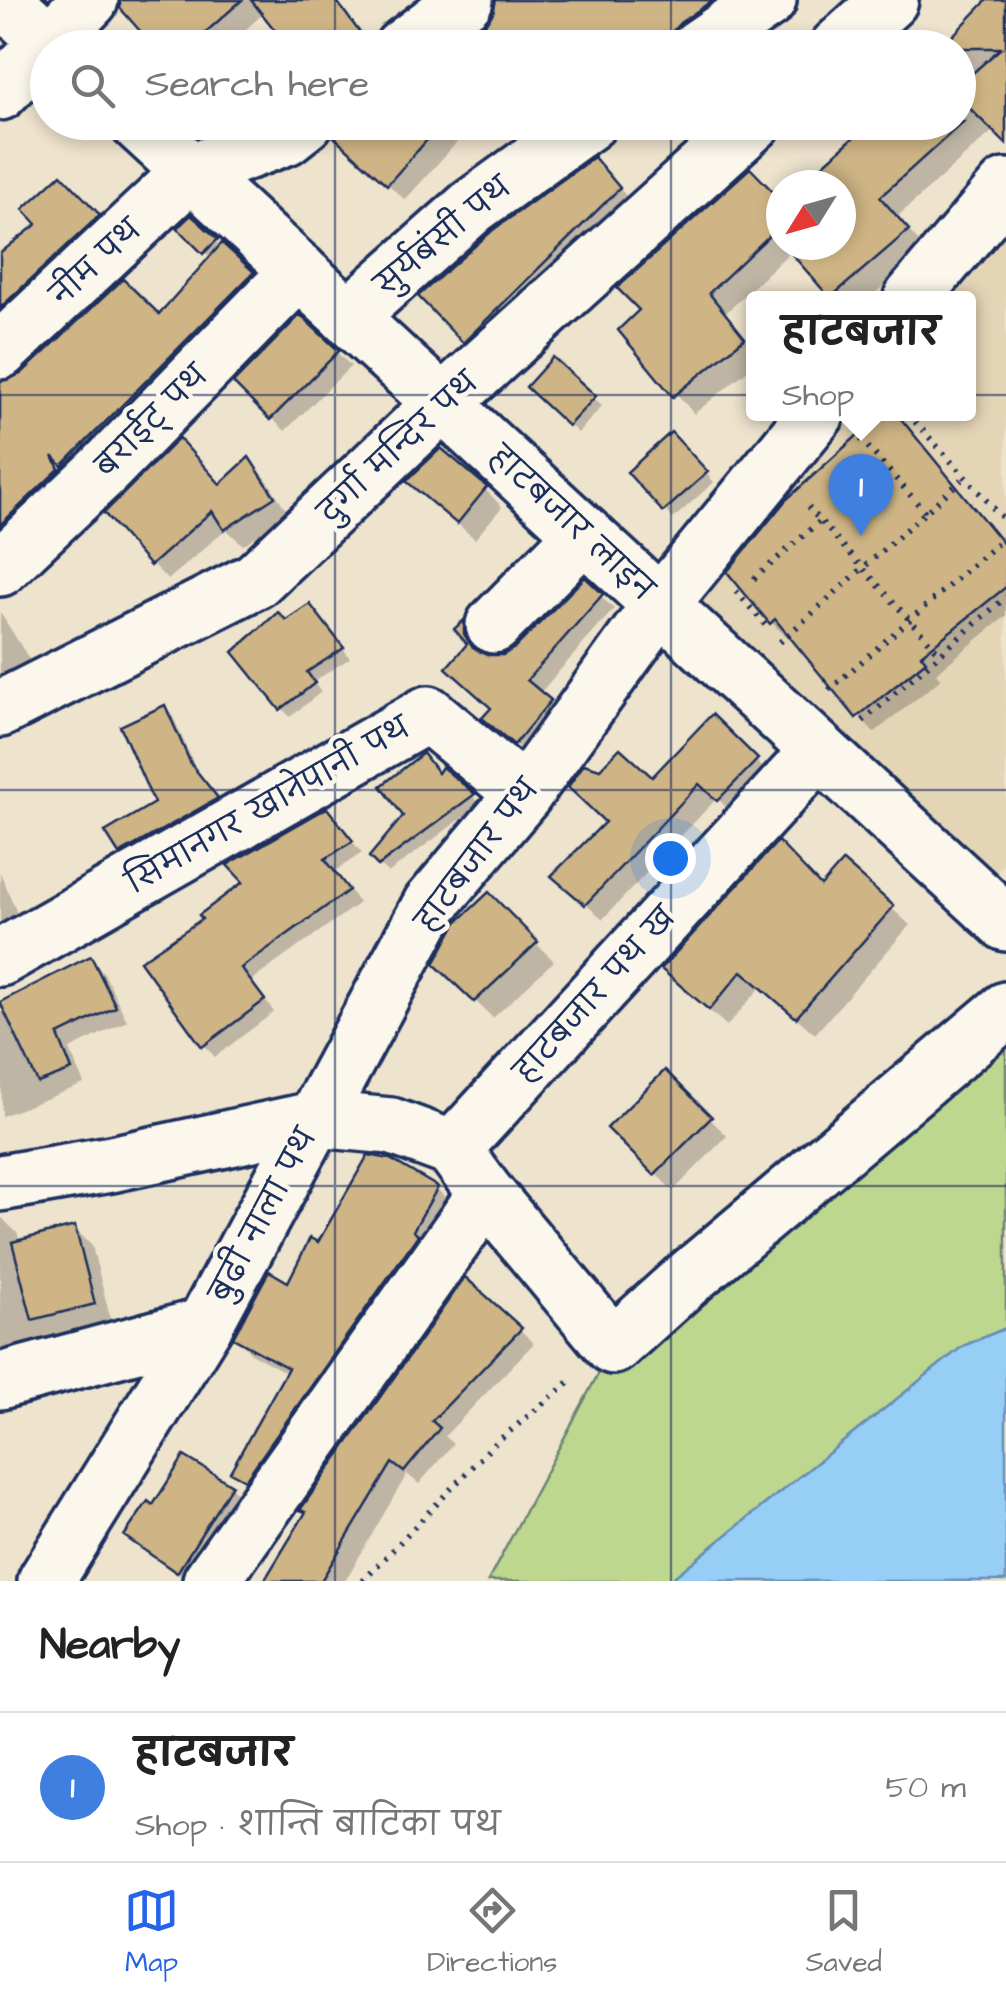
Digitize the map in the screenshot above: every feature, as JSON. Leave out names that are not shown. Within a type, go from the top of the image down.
[{"type":"street","points":[[4,0],[37,30]]},
{"type":"street","points":[[64,30],[90,0]]},
{"type":"street","points":[[426,30],[465,0]]},
{"type":"street","points":[[724,30],[768,0]]},
{"type":"street","points":[[0,92],[30,64]]},
{"type":"street","name":"हाटबजार लाइन","points":[[156,140],[739,677],[820,735],[1006,923]]},
{"type":"street","points":[[191,172],[278,140]]},
{"type":"street","name":"सुर्यबंसी पथ","points":[[348,317],[472,206],[564,140]]},
{"type":"street","name":"दुर्गा मन्दिर पथ","points":[[0,708],[256,580],[442,404],[734,140]]},
{"type":"street","name":"नीम पथ","points":[[0,350],[191,172]]},
{"type":"street","points":[[918,291],[1006,186]]},
{"type":"street","name":"बराईट् पथ","points":[[0,568],[102,472],[300,271]]},
{"type":"street","name":"हाटबजार पथ","points":[[316,1119],[431,904],[524,794],[660,605],[771,468],[830,421]]},
{"type":"street","points":[[494,626],[584,534]]},
{"type":"street","name":"सिमानगर खानेपानी पथ","points":[[0,958],[428,714],[524,794]]},
{"type":"street","name":"हाटबजार पथ ख","points":[[453,1149],[820,735]]},
{"type":"street","points":[[316,1119],[390,1126],[453,1149],[613,1346],[1006,1010]]},
{"type":"street","name":"बुढी नाला पथ","points":[[0,1183],[111,1164],[316,1119]]},
{"type":"street","name":"बुढी नाला पथ","points":[[46,1581],[204,1326],[316,1119]]},
{"type":"street","points":[[211,1581],[486,1194]]},
{"type":"street","points":[[0,1381],[204,1326]]},
{"type":"path","points":[[834,421],[926,512]]},
{"type":"path","points":[[914,421],[1006,522]]},
{"type":"path","points":[[771,468],[941,654]]},
{"type":"path","points":[[739,677],[965,477]]},
{"type":"path","points":[[738,592],[820,521]]},
{"type":"path","points":[[820,735],[910,620],[1006,536]]},
{"type":"path","points":[[727,579],[791,655]]},
{"type":"path","points":[[820,735],[941,654],[1006,597]]},
{"type":"path","points":[[362,1581],[492,1446],[613,1346]]},
{"type":"shaded area","points":[[1006,187],[1006,862],[976,890],[660,605],[810,421],[976,421],[976,291],[918,291]]},
{"type":"green space","points":[[1006,1010],[1006,1328],[963,1346],[669,1581],[488,1581],[613,1346]]},
{"type":"water","points":[[1006,1328],[1006,1581],[669,1581],[963,1346]]},
{"type":"building","points":[[120,0],[242,0],[208,30],[139,30],[120,8]]},
{"type":"building","points":[[251,0],[336,0],[358,30],[275,30]]},
{"type":"building","points":[[496,0],[713,0],[674,30],[477,30],[493,13]]},
{"type":"building","points":[[987,0],[1006,0],[1006,144],[976,115],[976,70],[1001,48],[976,48],[976,30],[958,30]]},
{"type":"building","points":[[337,140],[427,140],[387,185]]},
{"type":"building","points":[[851,140],[943,140],[880,197],[909,230],[838,291],[824,291],[797,260],[856,260],[856,170],[817,170]]},
{"type":"building","points":[[594,157],[620,188],[463,343],[418,296],[493,230]]},
{"type":"building","points":[[750,168],[766,185],[766,239],[709,293],[745,338],[673,397],[618,330],[639,310],[617,288]]},
{"type":"building","points":[[61,174],[100,215],[0,308],[0,253],[37,224],[23,209]]},
{"type":"building","points":[[191,215],[218,239],[203,254],[177,228]]},
{"type":"building","points":[[222,243],[254,272],[62,466],[53,456],[59,469],[0,525],[0,381],[21,374],[123,279],[159,314]]},
{"type":"building","points":[[300,315],[339,351],[270,420],[233,383]]},
{"type":"building","points":[[553,357],[596,396],[568,426],[526,387]]},
{"type":"building","points":[[873,421],[903,421],[1006,547],[1006,587],[921,655],[926,661],[856,718],[775,619],[770,624],[727,572],[786,500]]},
{"type":"building","points":[[671,432],[708,472],[663,512],[627,472]]},
{"type":"building","points":[[179,438],[220,484],[249,457],[275,497],[224,530],[212,511],[150,566],[104,513]]},
{"type":"building","points":[[441,448],[487,487],[457,524],[406,481]]},
{"type":"building","points":[[585,577],[603,594],[527,680],[551,700],[514,745],[482,718],[491,708],[446,668],[467,644],[454,629],[464,620],[464,634],[473,648],[487,655],[503,655],[516,647]]},
{"type":"building","points":[[310,604],[344,648],[307,672],[315,683],[280,710],[233,652],[278,612],[286,620]]},
{"type":"building","points":[[165,705],[191,764],[218,798],[119,854],[105,832],[154,803],[120,726]]},
{"type":"building","points":[[712,714],[758,759],[717,801],[699,784],[585,905],[551,876],[605,822],[568,787],[584,764],[600,769],[620,748],[652,777]]},
{"type":"building","points":[[423,753],[438,773],[442,767],[475,794],[378,866],[369,857],[403,816],[381,786]]},
{"type":"building","points":[[327,808],[353,841],[325,859],[349,890],[241,968],[265,1000],[202,1047],[140,961],[202,919],[199,915],[243,882],[227,865]]},
{"type":"building","points":[[778,841],[821,886],[843,861],[894,906],[796,1018],[742,971],[709,1010],[661,969]]},
{"type":"building","points":[[489,892],[538,942],[474,1002],[434,964],[457,922]]},
{"type":"building","points":[[91,956],[116,1007],[58,1035],[72,1070],[38,1083],[0,1002]]},
{"type":"building","points":[[665,1070],[712,1117],[654,1175],[607,1128]]},
{"type":"building","points":[[368,1155],[390,1159],[438,1187],[413,1231],[418,1235],[245,1480],[230,1472],[288,1368],[233,1338],[269,1271],[288,1282],[310,1238],[318,1242]]},
{"type":"building","points":[[75,1226],[95,1304],[32,1320],[12,1242]]},
{"type":"building","points":[[465,1277],[522,1328],[432,1421],[440,1428],[404,1472],[392,1463],[321,1581],[264,1581],[306,1512],[300,1510]]},
{"type":"building","points":[[184,1456],[232,1485],[177,1573],[124,1536],[148,1501],[153,1505]]},
{"type":"place","name":"हाटबजार","points":[[861,536]]}]
